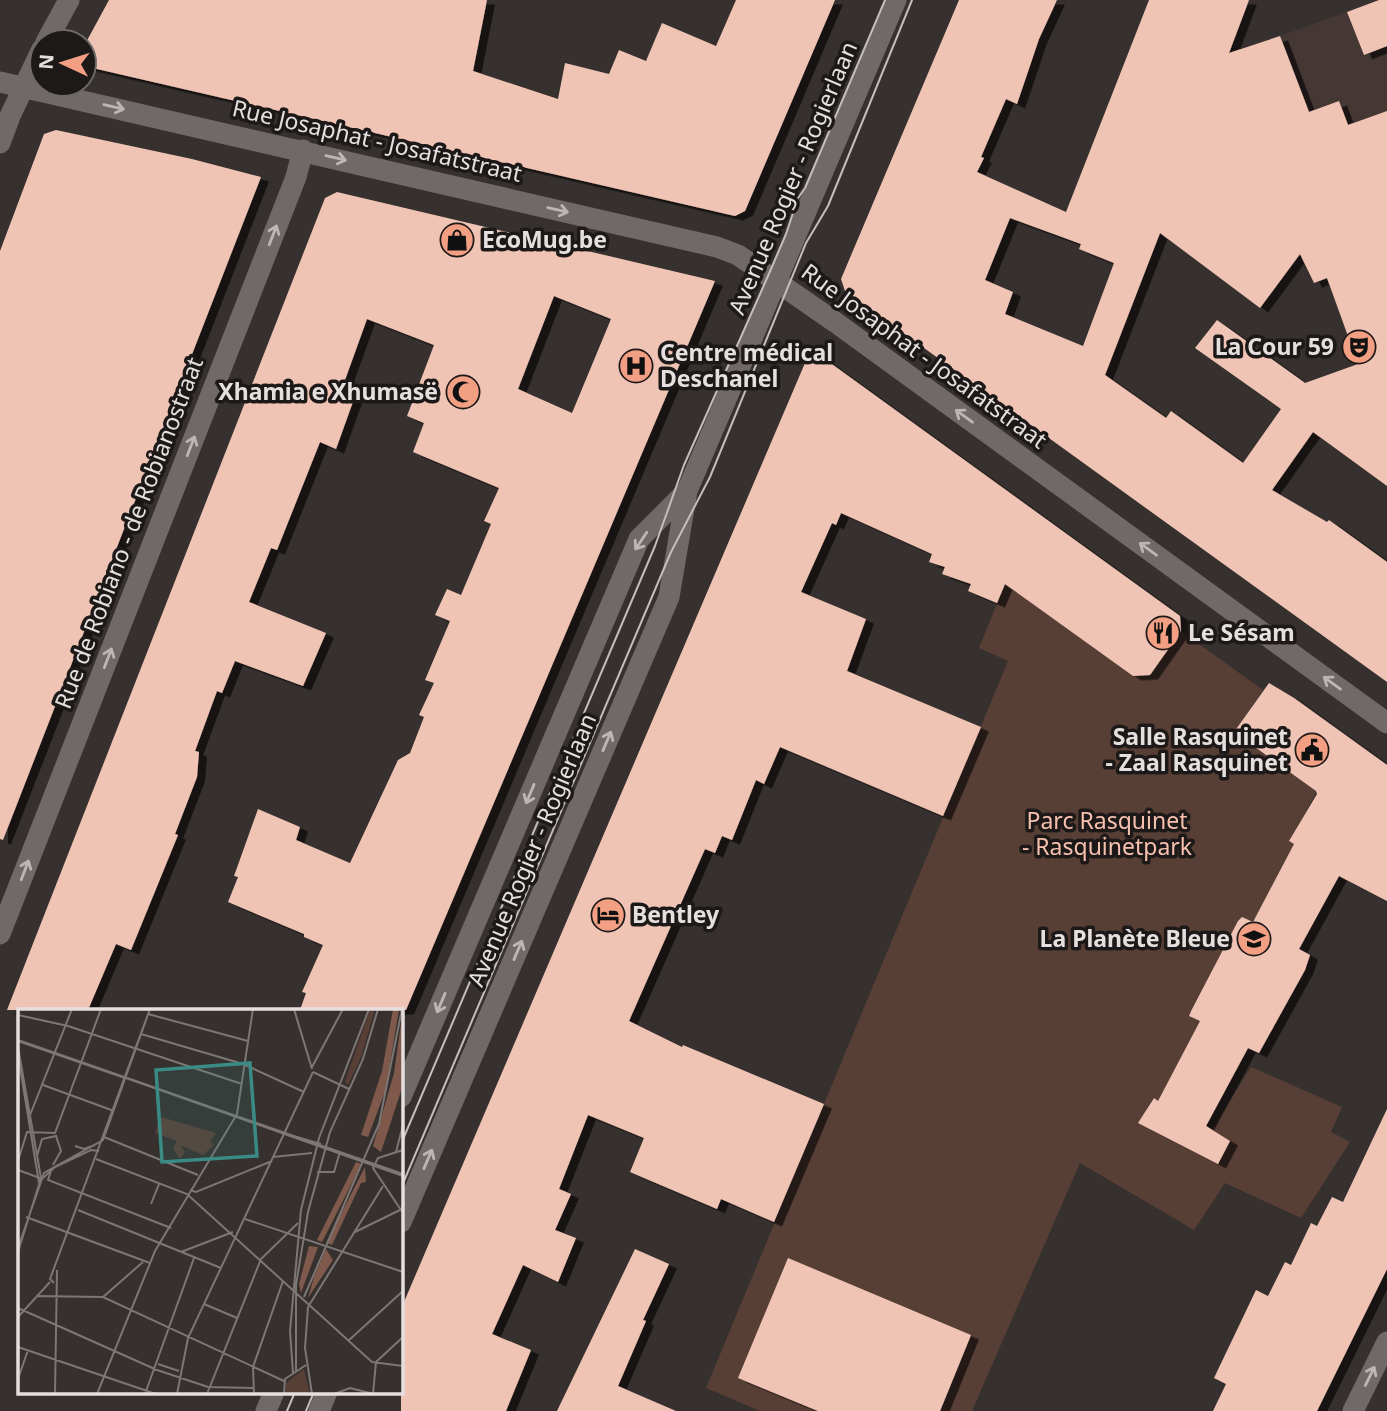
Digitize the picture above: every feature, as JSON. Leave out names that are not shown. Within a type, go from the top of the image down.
[{"type":"street","points":[[54,28],[69,0]]},
{"type":"street","name":"Avenue Rogier - Rogierlaan","points":[[402,1220],[668,597],[687,491],[778,283],[896,0]]},
{"type":"street","points":[[0,143],[28,78]]},
{"type":"street","name":"Rue Josaphat - Josafatstraat","points":[[0,82],[717,247],[738,255],[847,330],[1387,723]]},
{"type":"street","name":"Rue de Robiano - de Robianostraat","points":[[0,934],[291,190],[303,150]]},
{"type":"street","name":"Avenue Rogier - Rogierlaan","points":[[402,1095],[639,539],[687,491]]},
{"type":"street","points":[[1353,1411],[1387,1342]]},
{"type":"street","points":[[266,1411],[273,1394]]},
{"type":"street","points":[[318,1411],[326,1394]]},
{"type":"shaded area","points":[[1379,0],[1387,0],[1387,129],[1206,114],[1280,36]]},
{"type":"green space","name":"Parc Rasquinet - Rasquinetpark","points":[[1005,584],[1133,676],[1150,675],[1181,631],[1263,690],[1234,732],[1317,791],[1290,841],[1294,844],[1253,922],[1238,922],[1191,1010],[1189,1016],[1200,1021],[1158,1101],[1153,1098],[1143,1116],[1197,1153],[1251,1067],[1342,1107],[1331,1132],[1350,1142],[1301,1218],[1225,1183],[1194,1230],[1080,1163],[972,1411],[760,1411],[706,1388],[1008,661],[979,648]]},
{"type":"building","points":[[109,0],[487,0],[473,71],[558,99],[565,63],[609,74],[619,50],[646,61],[662,23],[716,46],[736,0],[835,0],[745,211],[735,216],[98,69],[98,28],[94,28]]},
{"type":"building","points":[[959,0],[1057,0],[1039,39],[1017,104],[1006,99],[977,172],[1066,212],[1149,0],[1249,0],[1229,53],[1280,36],[1309,112],[1339,101],[1348,125],[1387,111],[1387,486],[1313,432],[1272,490],[1327,522],[1329,520],[1387,562],[1387,682],[845,291],[841,279]],"holes":[[[1010,218],[1081,244],[1079,249],[1114,263],[1083,346],[1005,314],[1013,292],[985,280]],[[1160,233],[1260,308],[1300,254],[1314,283],[1327,278],[1358,364],[1305,383],[1217,320],[1195,348],[1281,409],[1243,463],[1171,411],[1166,418],[1105,375]]]},
{"type":"building","points":[[1379,0],[1387,0],[1387,46],[1364,55],[1347,12]]},
{"type":"building","points":[[56,130],[192,159],[261,177],[3,840],[0,839],[0,251],[44,134]]},
{"type":"building","points":[[337,192],[715,281],[406,1010],[300,1009],[306,993],[302,992],[323,945],[304,937],[304,934],[228,902],[238,877],[234,876],[258,809],[300,827],[296,840],[350,863],[398,760],[410,753],[424,717],[419,715],[434,683],[425,680],[450,621],[435,615],[447,589],[461,595],[491,524],[484,521],[499,488],[413,452],[424,423],[407,416],[434,345],[367,319],[345,380],[359,385],[336,449],[320,442],[277,550],[271,548],[249,602],[326,633],[303,686],[235,661],[222,693],[217,691],[195,751],[199,752],[197,777],[175,834],[178,835],[131,950],[116,944],[88,1009],[7,1010],[325,198]],"holes":[[[554,296],[611,319],[572,413],[518,389]]]},
{"type":"building","points":[[811,349],[1180,616],[1181,631],[1150,675],[1133,676],[1005,584],[997,603],[968,591],[971,584],[942,574],[945,567],[929,562],[932,554],[841,513],[836,525],[832,523],[801,592],[866,619],[847,671],[981,727],[943,816],[780,747],[764,784],[756,780],[732,840],[722,836],[715,853],[705,849],[629,1021],[682,1047],[683,1045],[824,1104],[774,1222],[721,1199],[717,1209],[630,1172],[644,1138],[588,1115],[559,1189],[571,1194],[555,1230],[576,1238],[558,1282],[523,1265],[492,1334],[531,1350],[506,1411],[401,1411],[402,1307]]},
{"type":"building","points":[[1269,683],[1387,765],[1387,901],[1339,876],[1299,949],[1310,955],[1305,970],[1259,1053],[1248,1048],[1206,1126],[1230,1141],[1218,1164],[1138,1123],[1154,1098],[1158,1101],[1200,1021],[1189,1016],[1238,921],[1242,917],[1253,922],[1294,844],[1289,841],[1317,794],[1234,732]]},
{"type":"building","points":[[1387,1109],[1387,1269],[1317,1411],[1213,1411],[1226,1384],[1214,1378],[1256,1290],[1268,1296],[1285,1262],[1291,1265],[1311,1223],[1317,1226],[1332,1197],[1343,1202]]},
{"type":"building","points":[[635,1249],[669,1264],[643,1320],[646,1321],[618,1386],[676,1411],[557,1411]]},
{"type":"building","points":[[788,1258],[971,1335],[940,1411],[818,1411],[738,1378]]},
{"type":"tram line","points":[[402,1142],[655,546],[684,465],[768,276],[798,198],[805,188],[885,0]]},
{"type":"tram line","points":[[402,1186],[671,552],[710,477],[806,243],[828,206],[912,0]]},
{"type":"tram line","points":[[287,1411],[294,1394]]},
{"type":"tram line","points":[[306,1411],[313,1394]]},
{"type":"place","name":"EcoMug.be","points":[[457,240]]},
{"type":"place","name":"La Cour 59","points":[[1359,347]]},
{"type":"place","name":"Centre médical Deschanel","points":[[636,366]]},
{"type":"place","name":"Xhamia e Xhumasë","points":[[463,392]]},
{"type":"place","name":"Le Sésam","points":[[1163,633]]},
{"type":"place","name":"Salle Rasquinet - Zaal Rasquinet","points":[[1312,750]]},
{"type":"place","name":"Bentley","points":[[608,915]]},
{"type":"place","name":"La Planète Bleue","points":[[1254,939]]}]
